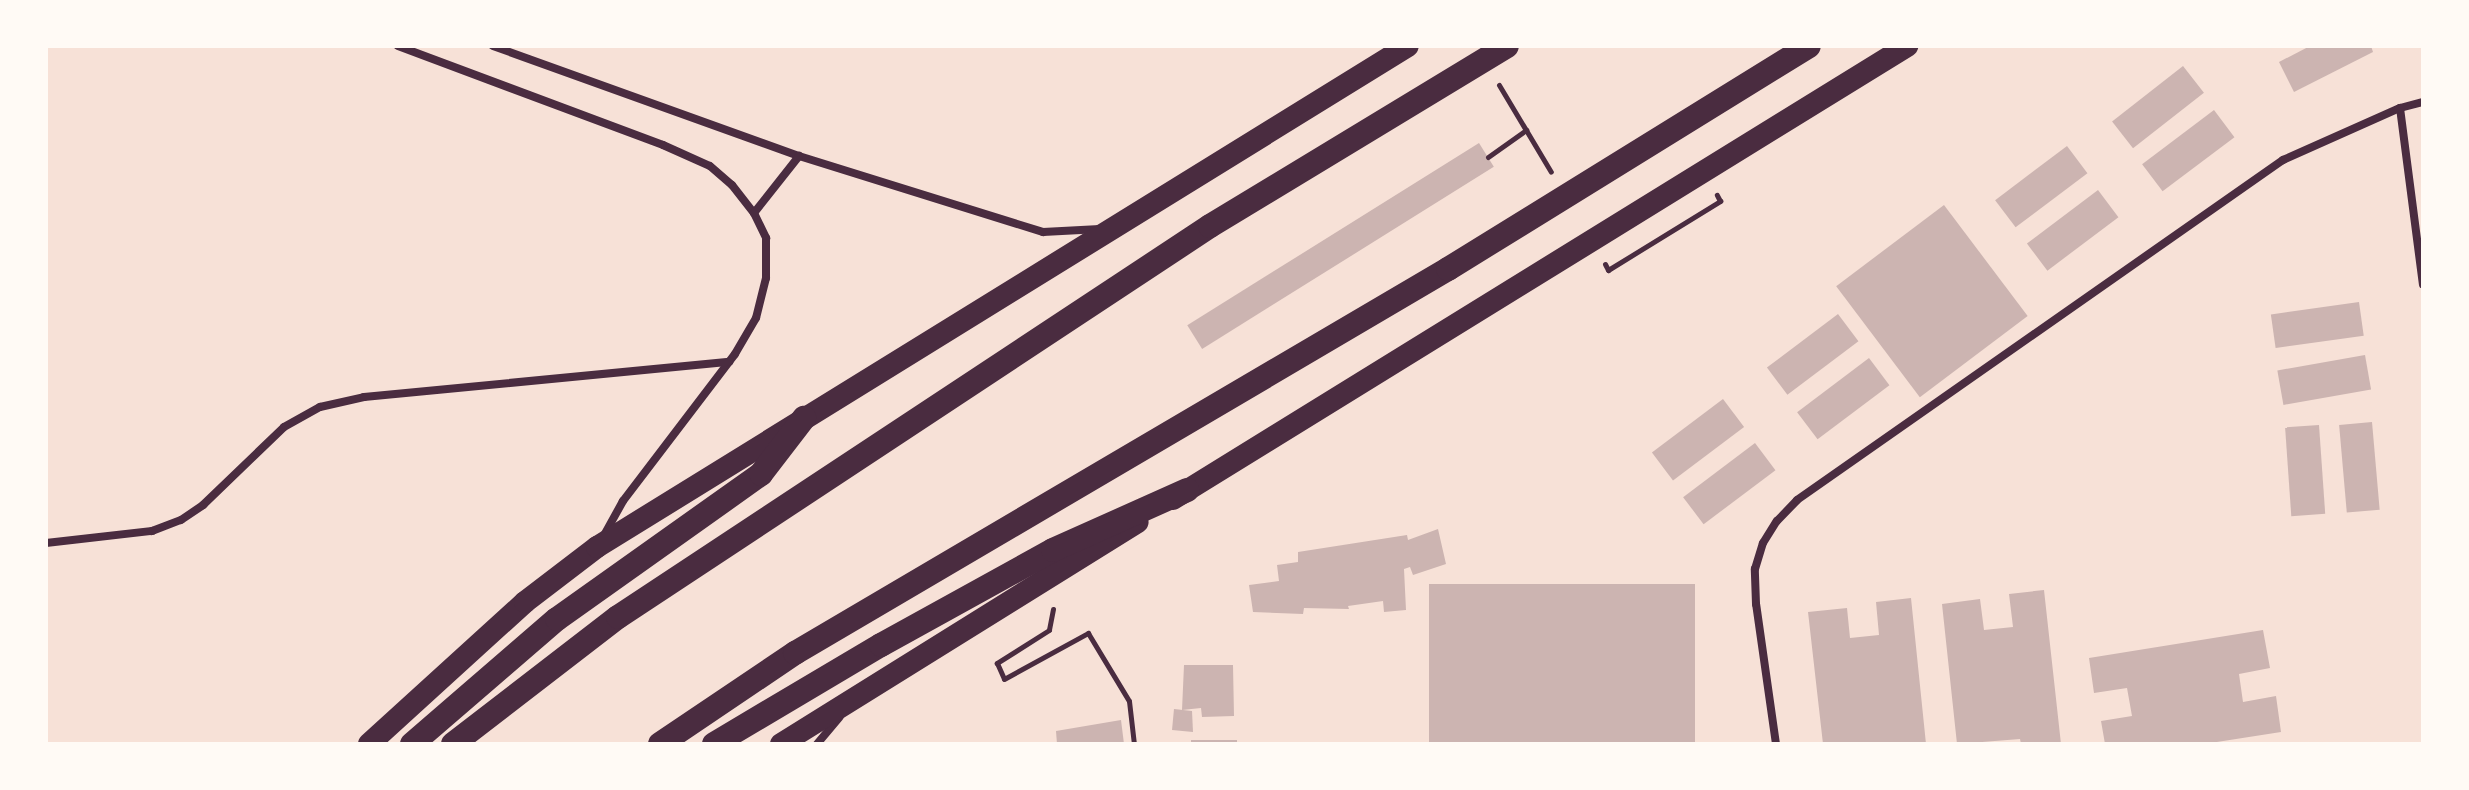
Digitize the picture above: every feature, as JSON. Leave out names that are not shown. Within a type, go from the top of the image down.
[{"type":"highway","points":[[369,744],[525,602],[597,547],[1408,46]]},
{"type":"highway","points":[[453,744],[517,692],[632,608],[1210,226],[1507,46]]},
{"type":"highway","points":[[660,744],[795,653],[1435,277],[1809,46]]},
{"type":"highway","points":[[781,744],[1907,46]]},
{"type":"highway","points":[[412,744],[557,619],[761,474],[804,418]]},
{"type":"highway","points":[[714,744],[881,645],[1053,550],[1187,490]]},
{"type":"street","points":[[398,46],[663,145],[710,166],[732,185],[754,213],[766,238],[766,278],[756,318],[729,362],[623,501],[597,547]]},
{"type":"street","points":[[493,46],[799,156],[1043,232],[1112,229]]},
{"type":"street","points":[[1776,744],[1754,594],[1755,569],[1763,543],[1777,521],[1797,500],[2283,160],[2400,108],[2423,102]]},
{"type":"street","points":[[2400,108],[2423,285]]},
{"type":"street","points":[[754,213],[799,156]]},
{"type":"street","points":[[46,543],[152,531],[181,520],[203,505],[284,427],[320,407],[364,397],[729,362]]},
{"type":"street","points":[[817,744],[861,693]]},
{"type":"path","points":[[1497,82],[1556,181]]},
{"type":"path","points":[[1488,157],[1526,130]]},
{"type":"path","points":[[1601,257],[1608,270]]},
{"type":"path","points":[[1061,569],[1049,630],[997,663],[1004,679],[1088,633],[1129,701],[1134,744]]},
{"type":"building","points":[[2310,46],[2371,46],[2373,52],[2294,92],[2279,62]]},
{"type":"building","points":[[2183,66],[2204,93],[2133,148],[2112,121]]},
{"type":"building","points":[[2214,110],[2234,137],[2163,191],[2142,164]]},
{"type":"building","points":[[1479,143],[1494,167],[1202,349],[1187,325]]},
{"type":"building","points":[[2067,146],[2087,173],[2016,227],[1995,200]]},
{"type":"building","points":[[2098,190],[2118,217],[2047,271],[2027,244]]},
{"type":"building","points":[[1944,205],[2028,316],[1920,397],[1836,286]]},
{"type":"building","points":[[2359,302],[2364,336],[2276,348],[2271,314]]},
{"type":"building","points":[[1838,314],[1858,341],[1787,395],[1767,368]]},
{"type":"building","points":[[2365,355],[2371,389],[2283,405],[2277,370]]},
{"type":"building","points":[[1869,358],[1889,385],[1818,439],[1797,412]]},
{"type":"building","points":[[1723,399],[1744,427],[1673,481],[1652,453]]},
{"type":"building","points":[[2372,422],[2380,510],[2347,513],[2339,425]]},
{"type":"building","points":[[2319,425],[2325,514],[2291,516],[2285,427]]},
{"type":"building","points":[[1755,443],[1775,470],[1704,524],[1683,497]]},
{"type":"building","points":[[1438,529],[1446,564],[1413,575],[1410,567],[1404,569],[1406,610],[1384,612],[1383,601],[1348,606],[1349,609],[1304,608],[1303,614],[1253,612],[1249,585],[1279,581],[1277,565],[1298,562],[1298,552],[1407,535],[1408,540]]},
{"type":"building","points":[[1429,584],[1695,584],[1695,744],[1429,744]]},
{"type":"building","points":[[2044,590],[2061,744],[2021,744],[2020,739],[1957,744],[1942,604],[1980,599],[1984,630],[2013,627],[2009,594]]},
{"type":"building","points":[[1911,598],[1926,744],[1823,744],[1808,612],[1847,608],[1850,638],[1879,635],[1876,602]]},
{"type":"building","points":[[2263,630],[2270,668],[2239,674],[2243,702],[2276,696],[2281,732],[2204,744],[2105,744],[2101,721],[2132,716],[2127,688],[2094,693],[2089,658]]},
{"type":"building","points":[[1184,665],[1233,665],[1234,716],[1202,717],[1201,708],[1182,710]]},
{"type":"building","points":[[1174,709],[1192,711],[1193,732],[1172,730]]},
{"type":"building","points":[[1121,720],[1124,744],[1057,744],[1056,731]]},
{"type":"building","points":[[1191,740],[1237,740],[1237,744],[1191,744]]}]
